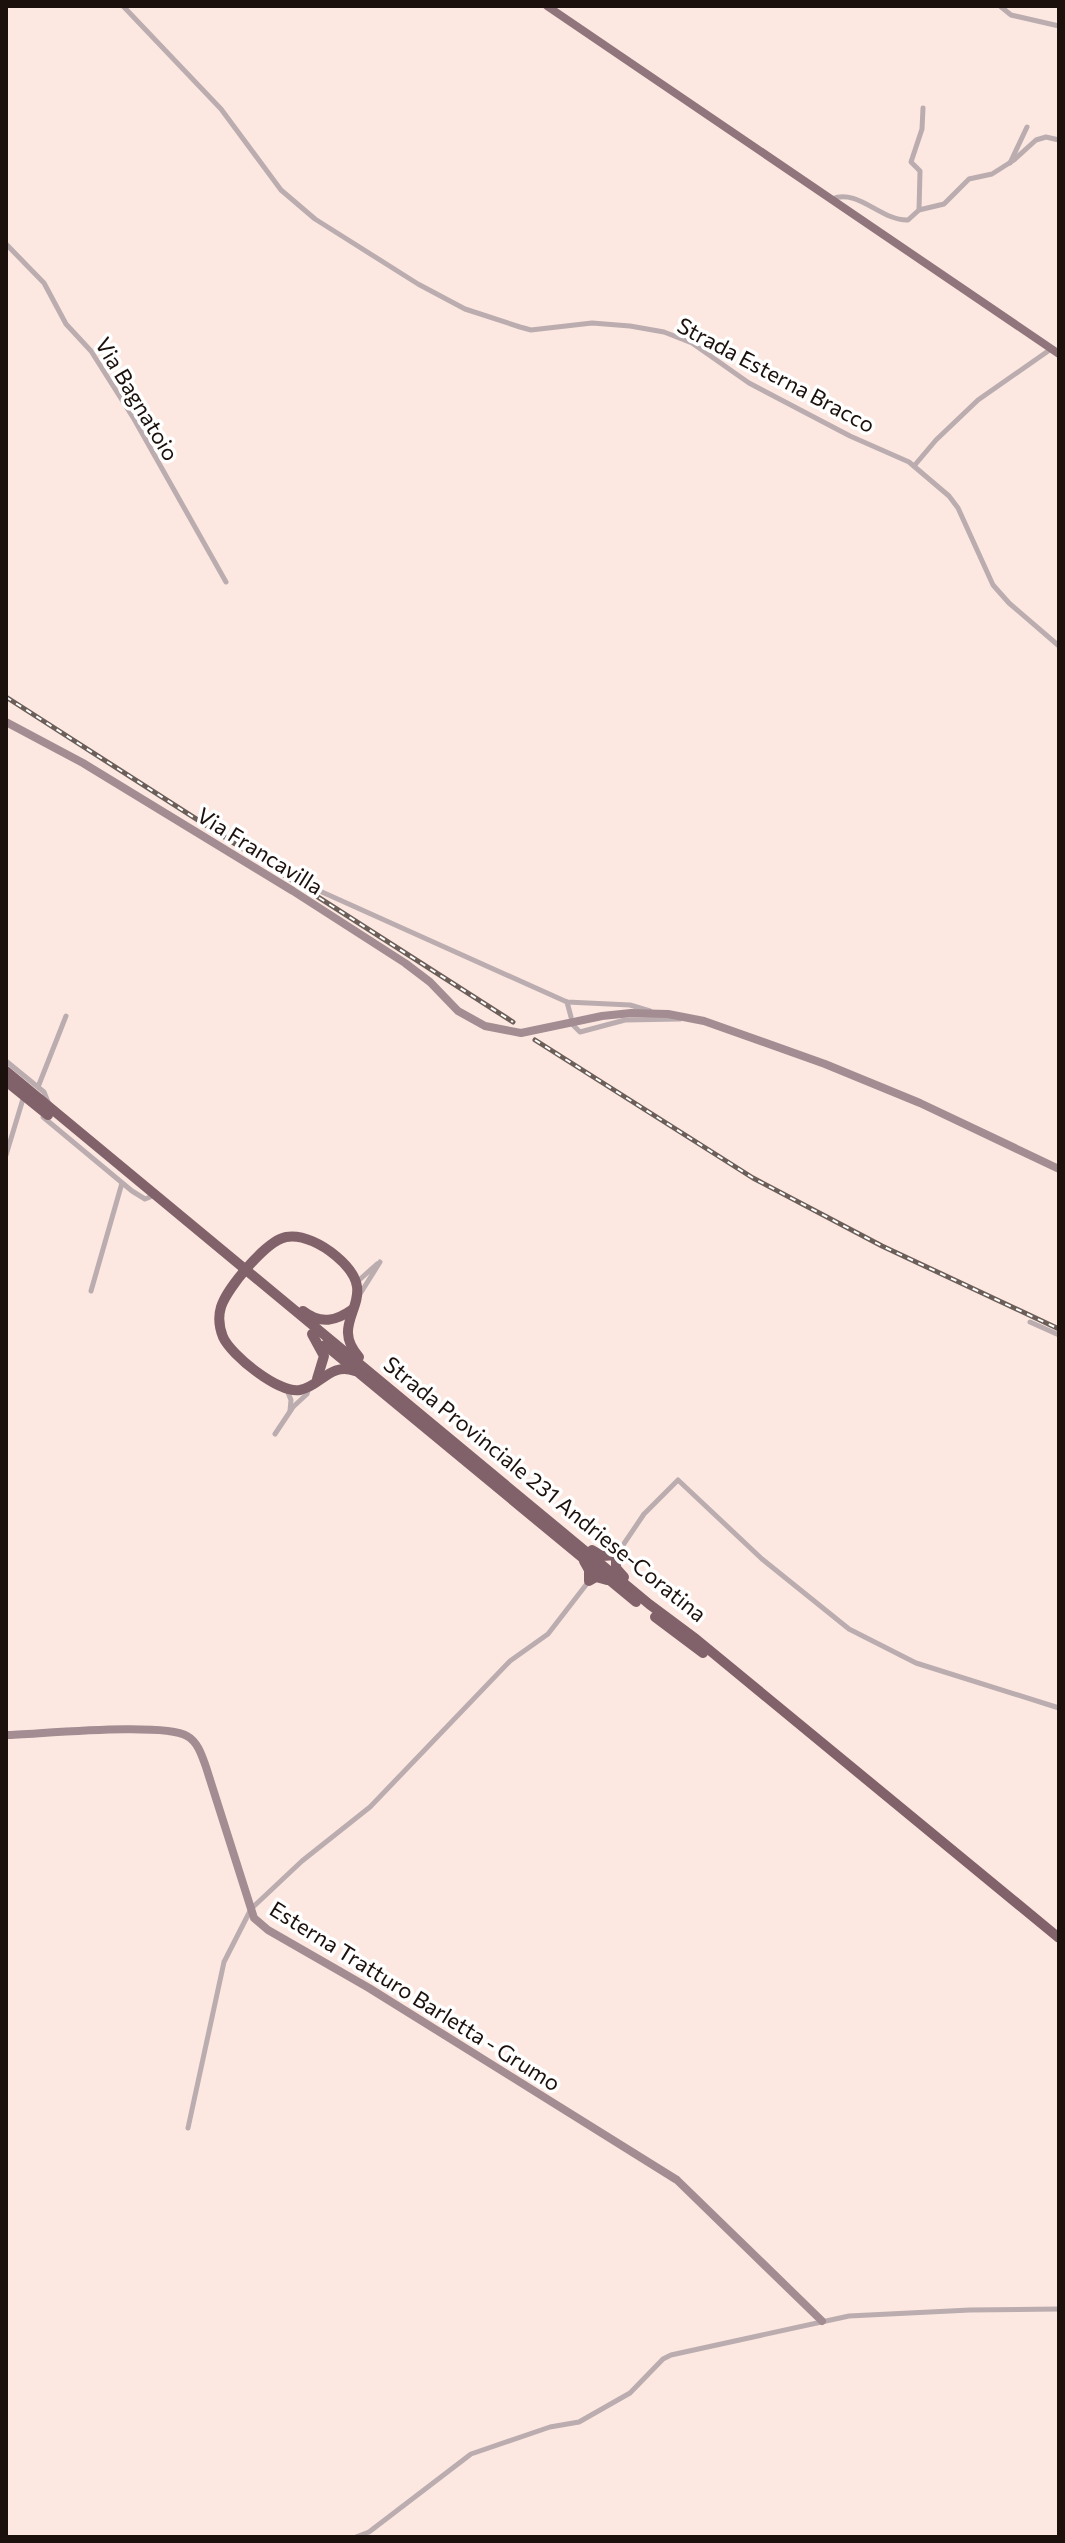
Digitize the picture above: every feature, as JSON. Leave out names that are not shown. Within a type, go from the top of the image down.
[{"type":"highway","name":"Strada Provinciale 231 Andriese-Coratina","points":[[6,1071],[1059,1947]]},
{"type":"highway","name":"Strada Provinciale 231 Andriese-Coratina","points":[[6,1083],[150,1197],[544,1526],[648,1607],[696,1639],[1059,1938]]},
{"type":"highway","points":[[301,1387],[246,1362],[226,1343],[221,1332],[219,1317],[222,1305],[234,1285],[258,1256],[277,1240],[297,1237],[322,1246],[347,1267],[357,1282],[359,1295],[346,1331],[347,1339],[362,1360],[362,1366]]},
{"type":"highway","points":[[269,1289],[284,1296],[311,1317],[321,1320],[339,1319],[355,1307]]},
{"type":"highway","points":[[301,1387],[324,1356],[312,1334]]},
{"type":"highway","points":[[301,1387],[324,1374],[343,1369],[355,1372],[375,1386]]},
{"type":"highway","points":[[533,1508],[550,1516],[597,1554],[607,1557],[616,1555],[615,1564],[619,1572],[647,1597],[648,1607]]},
{"type":"highway","points":[[544,1526],[586,1563],[589,1581],[596,1577],[604,1578],[648,1607]]},
{"type":"main road","points":[[547,6],[1055,351]]},
{"type":"street","name":"Strada Esterna Bracco","points":[[123,6],[221,109],[281,190],[315,219],[418,284],[465,309],[524,328],[592,323],[664,332],[692,343],[749,383],[799,411],[914,466],[949,496],[958,508],[993,585],[1059,646]]},
{"type":"street","points":[[1000,6],[1011,15],[1059,26]]},
{"type":"street","points":[[919,210],[920,171],[911,162],[922,129],[923,108]]},
{"type":"street","points":[[1009,164],[1027,127]]},
{"type":"street","points":[[832,199],[850,196],[903,221],[919,210],[944,204],[969,179],[992,174],[1009,164],[1036,140],[1046,137],[1059,140]]},
{"type":"street","name":"Via Bagnatoio","points":[[6,244],[44,283],[66,324],[91,351],[134,419],[226,582]]},
{"type":"street","points":[[914,466],[978,400],[1055,351]]},
{"type":"street","name":"Via Francavilla","points":[[6,722],[83,763],[293,891],[420,975],[458,1011],[485,1026],[521,1033],[631,1009]]},
{"type":"street","points":[[292,877],[303,879],[322,892],[567,1002],[688,1018],[825,1064],[920,1103],[1059,1169]]},
{"type":"street","points":[[567,1002],[571,1017]]},
{"type":"street","points":[[38,1087],[66,1016]]},
{"type":"street","points":[[573,1025],[580,1032],[625,1020],[671,1021],[688,1018]]},
{"type":"street","points":[[6,1061],[44,1092],[52,1110]]},
{"type":"street","points":[[6,1083],[122,1183],[141,1197],[150,1197]]},
{"type":"street","points":[[6,1155],[23,1099]]},
{"type":"street","points":[[91,1291],[122,1183]]},
{"type":"street","points":[[347,1267],[371,1272]]},
{"type":"street","points":[[357,1282],[371,1272]]},
{"type":"street","points":[[359,1295],[371,1272]]},
{"type":"street","points":[[1030,1322],[1059,1335]]},
{"type":"street","points":[[294,1407],[301,1387]]},
{"type":"street","points":[[294,1407],[291,1400],[301,1387]]},
{"type":"street","points":[[275,1434],[294,1407],[301,1387]]},
{"type":"street","points":[[616,1555],[644,1514],[678,1480],[762,1559],[849,1629],[916,1663],[1059,1708]]},
{"type":"street","points":[[188,2128],[224,1962],[251,1909],[302,1861],[370,1807],[510,1661],[548,1634],[589,1581]]},
{"type":"street","name":"Esterna Tratturo Barletta - Grumo","points":[[6,1735],[158,1729],[190,1737],[206,1767],[254,1918],[268,1930],[369,1988],[677,2180],[822,2321]]},
{"type":"street","points":[[356,2537],[369,2532],[471,2454],[550,2427],[579,2422],[638,2388],[663,2359],[682,2352],[822,2321],[878,2313],[1059,2309]]},
{"type":"railway","points":[[6,697],[513,1022]]},
{"type":"railway","points":[[535,1040],[753,1178],[882,1246],[1059,1329]]}]
